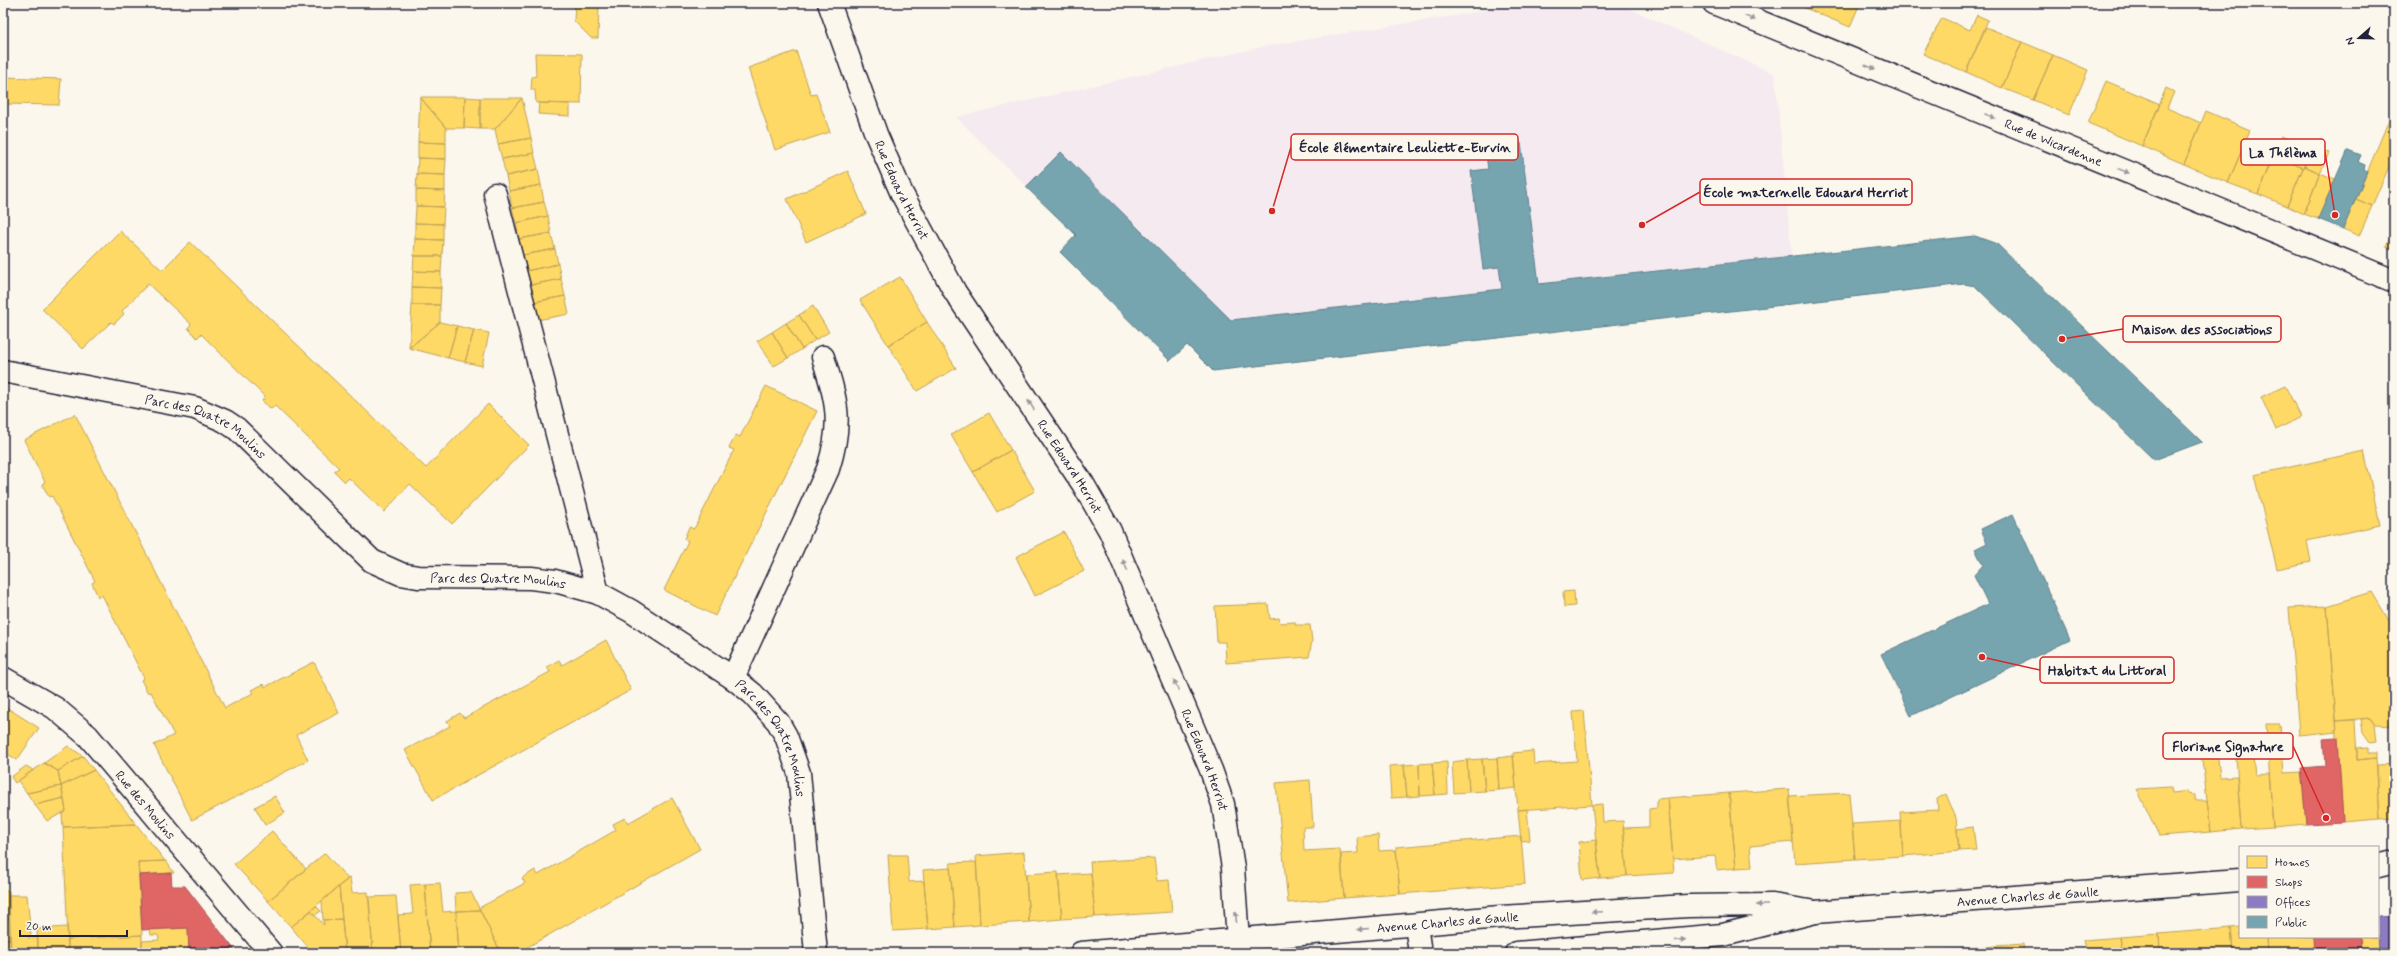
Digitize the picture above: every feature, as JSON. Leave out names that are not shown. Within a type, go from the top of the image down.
[{"type":"street","name":"Rue Edouard Herriot","points":[[829,3],[887,162],[920,229],[955,292],[1083,484],[1120,552],[1218,786],[1223,804],[1233,868],[1233,946]]},
{"type":"street","name":"Rue de Wicardenne","points":[[1714,3],[2394,281]]},
{"type":"street","points":[[495,194],[598,593]]},
{"type":"street","points":[[733,678],[828,469],[836,445],[837,404],[823,357]]},
{"type":"street","name":"Parc des Quatre Moulins","points":[[3,371],[195,408],[225,421],[237,430],[372,561],[401,574],[433,578],[531,578],[556,581],[598,593],[631,612],[733,678],[753,694],[778,722],[793,754],[802,795],[816,953]]},
{"type":"street","name":"Rue des Moulins","points":[[3,678],[55,708],[88,736],[271,953]]},
{"type":"street","points":[[2379,866],[2394,862]]},
{"type":"street","points":[[2379,872],[2394,874]]},
{"type":"street","name":"Avenue Charles de Gaulle","points":[[1516,953],[1723,935],[1815,912],[2239,880]]},
{"type":"street","name":"Avenue Charles de Gaulle","points":[[1081,953],[1233,946],[1416,924],[1500,917],[1688,906],[1773,905],[1815,912]]},
{"type":"street","points":[[1416,924],[1420,953]]},
{"type":"shaded area","points":[[1514,3],[1617,3],[1775,74],[1796,303],[1187,345],[1170,361],[1060,252],[1076,235],[956,117],[1266,46],[1471,13]]},
{"type":"building: Homes","points":[[464,3],[464,6],[445,4]]},
{"type":"building: Homes","points":[[464,3],[479,3],[479,6],[464,6]]},
{"type":"building: Homes","points":[[575,3],[599,3],[598,38],[591,38],[574,21]]},
{"type":"building: Homes","points":[[1793,3],[1860,3],[1850,27]]},
{"type":"building: Homes","points":[[1977,15],[1988,20],[1966,72],[1923,54],[1942,18],[1970,30]]},
{"type":"building: Homes","points":[[1986,27],[2022,42],[2002,88],[1966,72]]},
{"type":"building: Homes","points":[[2022,42],[2053,55],[2033,100],[2002,88]]},
{"type":"building: Homes","points":[[796,51],[811,95],[816,94],[830,132],[775,150],[748,68]]},
{"type":"building: Homes","points":[[535,53],[582,54],[581,104],[536,103],[535,90],[531,90],[532,77],[536,76]]},
{"type":"building: Homes","points":[[2053,55],[2088,70],[2069,115],[2033,100]]},
{"type":"building: Homes","points":[[3,77],[61,79],[59,105],[3,104]]},
{"type":"building: Homes","points":[[2106,81],[2160,104],[2142,146],[2088,123]]},
{"type":"building: Homes","points":[[2166,88],[2174,92],[2167,108],[2201,123],[2184,164],[2142,146]]},
{"type":"building: Homes","points":[[420,97],[465,97],[464,128],[446,128]]},
{"type":"building: Homes","points":[[420,97],[446,128],[446,143],[418,142]]},
{"type":"building: Homes","points":[[465,97],[480,98],[480,129],[464,128]]},
{"type":"building: Homes","points":[[480,98],[522,98],[495,129],[480,129]]},
{"type":"building: Homes","points":[[522,98],[531,138],[498,144],[495,129]]},
{"type":"building: Homes","points":[[539,103],[570,104],[570,116],[538,114]]},
{"type":"building: Homes","points":[[2393,110],[2394,155],[2372,206],[2356,199]]},
{"type":"building: Homes","points":[[2206,111],[2250,130],[2228,183],[2184,164]]},
{"type":"building: Homes","points":[[2281,136],[2311,148],[2303,168],[2273,155]]},
{"type":"building: Homes","points":[[531,138],[534,153],[502,159],[498,144]]},
{"type":"building: Homes","points":[[418,142],[446,143],[446,159],[418,158]]},
{"type":"building: Homes","points":[[2312,146],[2329,153],[2320,173],[2304,166]]},
{"type":"building: Homes","points":[[2243,148],[2272,160],[2258,194],[2228,183]]},
{"type":"building: Homes","points":[[534,153],[538,169],[506,176],[502,159]]},
{"type":"building: Homes","points":[[2273,155],[2303,168],[2287,206],[2258,194]]},
{"type":"building: Homes","points":[[418,158],[446,159],[445,175],[417,174]]},
{"type":"building: Homes","points":[[2304,166],[2320,173],[2304,214],[2287,206]]},
{"type":"building: Homes","points":[[538,169],[541,185],[509,191],[506,176]]},
{"type":"building: Homes","points":[[848,171],[866,214],[806,242],[787,199]]},
{"type":"building: Homes","points":[[2320,173],[2335,179],[2318,219],[2304,214]]},
{"type":"building: Homes","points":[[417,174],[445,175],[445,191],[416,190]]},
{"type":"building: Homes","points":[[541,185],[544,202],[512,208],[509,191]]},
{"type":"building: Homes","points":[[416,190],[445,191],[444,207],[416,206]]},
{"type":"building: Homes","points":[[2356,199],[2372,206],[2359,236],[2343,229]]},
{"type":"building: Homes","points":[[544,202],[548,216],[516,223],[512,208]]},
{"type":"building: Homes","points":[[416,206],[444,207],[443,224],[415,223]]},
{"type":"building: Homes","points":[[548,216],[551,233],[519,239],[516,223]]},
{"type":"building: Homes","points":[[415,223],[443,224],[443,240],[415,239]]},
{"type":"building: Homes","points":[[2394,229],[2394,251],[2386,247]]},
{"type":"building: Homes","points":[[120,231],[162,270],[190,242],[426,468],[488,404],[529,445],[452,524],[410,484],[384,512],[349,478],[345,482],[334,471],[339,468],[275,406],[271,409],[262,401],[265,397],[201,334],[197,338],[188,328],[191,324],[148,284],[122,311],[124,314],[114,324],[111,322],[83,349],[42,309]]},
{"type":"building: Homes","points":[[551,233],[555,249],[523,255],[519,239]]},
{"type":"building: Homes","points":[[415,239],[443,240],[442,256],[414,256]]},
{"type":"building: Homes","points":[[555,249],[558,264],[526,271],[523,255]]},
{"type":"building: Homes","points":[[414,256],[442,256],[441,272],[413,271]]},
{"type":"building: Homes","points":[[558,264],[561,279],[530,285],[526,271]]},
{"type":"building: Homes","points":[[413,271],[441,272],[441,288],[412,287]]},
{"type":"building: Homes","points":[[900,277],[927,322],[888,345],[860,300]]},
{"type":"building: Homes","points":[[561,279],[565,296],[534,302],[530,285]]},
{"type":"building: Homes","points":[[412,287],[441,288],[440,305],[412,305]]},
{"type":"building: Homes","points":[[565,296],[569,314],[537,320],[534,302]]},
{"type":"building: Homes","points":[[412,305],[440,305],[440,322],[409,348]]},
{"type":"building: Homes","points":[[813,306],[829,332],[815,340],[799,315]]},
{"type":"building: Homes","points":[[799,315],[815,340],[802,349],[786,323]]},
{"type":"building: Homes","points":[[440,322],[457,326],[448,358],[409,348]]},
{"type":"building: Homes","points":[[927,322],[956,368],[917,391],[888,345]]},
{"type":"building: Homes","points":[[786,323],[802,349],[788,358],[772,332]]},
{"type":"building: Homes","points":[[457,326],[474,330],[465,362],[448,358]]},
{"type":"building: Homes","points":[[474,330],[489,333],[482,366],[465,362]]},
{"type":"building: Homes","points":[[772,332],[788,358],[774,366],[757,341]]},
{"type":"building: Homes","points":[[766,386],[817,411],[715,616],[664,590],[688,541],[684,539],[689,527],[694,529],[734,450],[729,448],[736,435],[740,437]]},
{"type":"building: Homes","points":[[2285,386],[2301,417],[2276,430],[2261,397]]},
{"type":"building: Homes","points":[[989,413],[1011,450],[973,472],[951,435]]},
{"type":"building: Homes","points":[[75,414],[225,708],[253,693],[251,690],[264,684],[265,687],[314,662],[339,713],[296,735],[308,760],[192,820],[154,745],[174,735],[151,692],[148,693],[141,680],[144,678],[102,595],[98,597],[92,583],[95,581],[52,496],[49,497],[42,484],[45,482],[24,440]]},
{"type":"building: Homes","points":[[1011,450],[1035,491],[997,512],[973,472]]},
{"type":"building: Homes","points":[[2364,451],[2380,525],[2307,541],[2311,562],[2277,569],[2254,475]]},
{"type":"building: Homes","points":[[1064,532],[1084,571],[1035,596],[1016,557]]},
{"type":"building: Homes","points":[[1574,591],[1575,606],[1564,607],[1563,592]]},
{"type":"building: Homes","points":[[2372,592],[2394,629],[2394,726],[2374,725],[2369,718],[2336,721],[2327,606]]},
{"type":"building: Homes","points":[[1268,604],[1270,619],[1279,618],[1280,623],[1295,622],[1295,625],[1310,625],[1312,641],[1309,657],[1226,663],[1225,642],[1217,642],[1215,606]]},
{"type":"building: Homes","points":[[2327,606],[2337,731],[2299,735],[2289,608]]},
{"type":"building: Homes","points":[[606,640],[631,690],[433,800],[405,750],[450,726],[447,721],[460,713],[464,718],[550,672],[547,667],[559,660],[562,665]]},
{"type":"building: Homes","points":[[4,706],[39,728],[17,760],[3,751]]},
{"type":"building: Homes","points":[[1584,711],[1592,805],[1518,810],[1513,753],[1533,751],[1534,764],[1577,761],[1573,712]]},
{"type":"building: Homes","points":[[2369,718],[2374,725],[2376,742],[2370,743],[2363,733],[2361,719]]},
{"type":"building: Homes","points":[[2355,720],[2357,760],[2376,758],[2380,819],[2343,822],[2336,721]]},
{"type":"building: Homes","points":[[2266,724],[2280,724],[2284,773],[2302,772],[2306,824],[2273,827]]},
{"type":"building: Homes","points":[[2251,740],[2255,775],[2269,774],[2273,827],[2241,829],[2235,741]]},
{"type":"building: Homes","points":[[2216,742],[2220,777],[2237,776],[2241,829],[2211,832],[2200,743]]},
{"type":"building: Homes","points":[[68,746],[83,756],[58,771],[44,763]]},
{"type":"building: Homes","points":[[2368,748],[2368,753],[2376,753],[2376,758],[2357,760],[2357,749]]},
{"type":"building: Homes","points":[[83,756],[94,770],[61,786],[58,771]]},
{"type":"building: Homes","points":[[1513,756],[1516,788],[1499,790],[1497,758]]},
{"type":"building: Homes","points":[[1497,758],[1499,790],[1485,791],[1482,759]]},
{"type":"building: Homes","points":[[1482,759],[1485,791],[1469,792],[1467,760]]},
{"type":"building: Homes","points":[[1467,760],[1469,792],[1454,793],[1452,762]]},
{"type":"building: Homes","points":[[1447,762],[1448,794],[1435,795],[1432,763]]},
{"type":"building: Homes","points":[[44,763],[58,771],[61,786],[27,793],[18,781]]},
{"type":"building: Homes","points":[[1432,763],[1435,795],[1420,796],[1419,764]]},
{"type":"building: Homes","points":[[1419,764],[1420,796],[1407,797],[1404,765]]},
{"type":"building: Homes","points":[[2394,764],[2394,818],[2380,819],[2377,765]]},
{"type":"building: Homes","points":[[1404,765],[1407,797],[1391,798],[1389,766]]},
{"type":"building: Homes","points":[[26,766],[33,770],[15,783],[11,777]]},
{"type":"building: Homes","points":[[94,770],[136,824],[63,827],[62,814],[66,811],[61,786]]},
{"type":"building: Homes","points":[[1310,780],[1313,827],[1303,827],[1304,851],[1340,849],[1344,898],[1288,903],[1276,783]]},
{"type":"building: Homes","points":[[61,786],[64,798],[35,805],[27,793]]},
{"type":"building: Homes","points":[[2171,787],[2172,793],[2187,791],[2187,794],[2195,795],[2195,800],[2207,800],[2211,832],[2159,836],[2137,789]]},
{"type":"building: Homes","points":[[1789,789],[1793,842],[1750,846],[1752,867],[1736,868],[1729,793]]},
{"type":"building: Homes","points":[[1729,793],[1736,868],[1717,870],[1715,856],[1673,859],[1668,798]]},
{"type":"building: Homes","points":[[1849,793],[1855,859],[1795,863],[1789,796]]},
{"type":"building: Homes","points":[[1946,794],[1956,818],[1959,851],[1903,856],[1900,812],[1938,810],[1937,799]]},
{"type":"building: Homes","points":[[275,796],[285,813],[265,825],[255,807]]},
{"type":"building: Homes","points":[[64,798],[66,811],[47,821],[35,805]]},
{"type":"building: Homes","points":[[672,798],[700,849],[517,953],[501,953],[479,908],[525,883],[522,878],[535,870],[538,875],[616,830],[613,824],[625,818],[628,823]]},
{"type":"building: Homes","points":[[1668,798],[1674,873],[1627,876],[1623,828],[1649,827],[1649,809],[1657,808],[1657,799]]},
{"type":"building: Homes","points":[[1602,804],[1603,822],[1623,821],[1627,876],[1600,878],[1592,805]]},
{"type":"building: Homes","points":[[1527,809],[1530,840],[1521,841],[1518,810]]},
{"type":"building: Homes","points":[[1901,821],[1903,856],[1855,859],[1852,824]]},
{"type":"building: Homes","points":[[136,824],[165,861],[138,862],[142,935],[68,939],[63,827]]},
{"type":"building: Homes","points":[[1973,827],[1976,850],[1959,851],[1957,829]]},
{"type":"building: Homes","points":[[272,831],[306,869],[268,901],[234,864]]},
{"type":"building: Homes","points":[[1378,835],[1379,851],[1396,850],[1400,894],[1344,898],[1341,854],[1358,853],[1357,837]]},
{"type":"building: Homes","points":[[1521,836],[1525,884],[1400,894],[1396,847]]},
{"type":"building: Homes","points":[[1596,840],[1600,878],[1582,880],[1579,842]]},
{"type":"building: Homes","points":[[1024,852],[1029,922],[980,925],[976,856]]},
{"type":"building: Homes","points":[[325,853],[348,879],[291,927],[268,901]]},
{"type":"building: Homes","points":[[888,855],[907,855],[909,882],[924,881],[928,929],[893,931]]},
{"type":"building: Homes","points":[[1154,858],[1157,881],[1169,880],[1172,912],[1095,917],[1090,862]]},
{"type":"building: Homes","points":[[166,861],[174,873],[139,875],[138,862]]},
{"type":"building: Homes","points":[[976,862],[980,925],[955,927],[950,863]]},
{"type":"building: Homes","points":[[950,868],[955,927],[928,929],[923,870]]},
{"type":"building: Homes","points":[[1058,872],[1062,919],[1029,922],[1026,874]]},
{"type":"building: Homes","points":[[1091,873],[1095,917],[1062,919],[1058,875]]},
{"type":"building: Homes","points":[[350,877],[352,893],[368,892],[373,953],[345,953],[339,886]]},
{"type":"building: Homes","points":[[440,883],[443,912],[456,911],[459,953],[430,953],[425,884]]},
{"type":"building: Homes","points":[[425,884],[430,953],[401,953],[398,915],[413,914],[410,885]]},
{"type":"building: Homes","points":[[339,886],[342,919],[323,920],[322,901]]},
{"type":"building: Homes","points":[[3,891],[9,891],[9,919],[3,919]]},
{"type":"building: Homes","points":[[471,892],[480,910],[456,911],[455,893]]},
{"type":"building: Homes","points":[[9,895],[27,895],[31,935],[28,938],[38,938],[38,953],[11,953]]},
{"type":"building: Homes","points":[[396,896],[401,953],[373,953],[369,897]]},
{"type":"building: Homes","points":[[316,906],[321,911],[315,915],[311,911]]},
{"type":"building: Homes","points":[[480,910],[501,953],[459,953],[456,911]]},
{"type":"building: Homes","points":[[311,911],[324,925],[323,920],[342,919],[345,953],[313,953],[291,927]]},
{"type":"building: Homes","points":[[3,919],[9,919],[10,939],[3,939]]},
{"type":"building: Homes","points":[[67,927],[68,953],[38,953],[37,929]]},
{"type":"building: Homes","points":[[2239,927],[2239,938],[2266,938],[2267,953],[2233,953],[2231,928]]},
{"type":"building: Homes","points":[[188,928],[189,953],[142,953],[142,941],[159,940],[158,935],[151,935],[150,930]]},
{"type":"building: Homes","points":[[2231,928],[2233,953],[2160,953],[2159,934]]},
{"type":"building: Homes","points":[[2159,934],[2160,953],[2123,953],[2120,937]]},
{"type":"building: Homes","points":[[142,935],[142,953],[68,953],[68,939]]},
{"type":"building: Homes","points":[[2120,937],[2123,953],[2086,953],[2083,940]]},
{"type":"building: Homes","points":[[2266,938],[2313,938],[2314,953],[2267,953]]},
{"type":"building: Homes","points":[[2360,938],[2378,938],[2379,953],[2361,953]]},
{"type":"building: Homes","points":[[3,939],[10,939],[11,953],[3,953]]},
{"type":"building: Homes","points":[[2023,944],[2024,953],[2000,953],[1996,946]]},
{"type":"building: Homes","points":[[1996,946],[2000,953],[1942,953],[1940,951]]},
{"type":"building: Homes","points":[[1940,951],[1942,953],[1911,953]]},
{"type":"building: Shops","points":[[2338,737],[2343,822],[2306,824],[2301,768],[2325,766],[2323,738]]},
{"type":"building: Shops","points":[[171,873],[172,886],[185,886],[237,953],[189,953],[188,928],[142,930],[139,875]]},
{"type":"building: Shops","points":[[2313,938],[2360,938],[2361,953],[2314,953]]},
{"type":"building: Offices","points":[[2394,915],[2394,953],[2379,953],[2379,916]]},
{"type":"building: Public","points":[[1521,143],[1539,284],[1975,236],[1997,244],[2202,442],[2154,460],[1975,286],[1964,284],[1213,371],[1187,345],[1170,361],[1060,252],[1076,235],[1026,187],[1061,152],[1231,320],[1502,289],[1499,267],[1483,269],[1471,171],[1488,169],[1485,148]]},
{"type":"building: Public","points":[[2348,150],[2361,155],[2358,162],[2365,165],[2364,170],[2367,172],[2343,229],[2318,219]]},
{"type":"building: Public","points":[[2013,514],[2070,640],[1911,716],[1881,654],[1988,604],[1974,575],[1983,565],[1975,549],[1987,543],[1981,529]]},
{"type":"place","name":"École élémentaire Leuliette-Eurvin","points":[[1272,211]]},
{"type":"place","name":"La Thélèma","points":[[2335,215]]},
{"type":"place","name":"École maternelle Edouard Herriot","points":[[1642,225]]},
{"type":"place","name":"Maison des associations","points":[[2062,339]]},
{"type":"place","name":"Habitat du Littoral","points":[[1982,657]]},
{"type":"place","name":"Floriane Signature","points":[[2326,818]]}]
